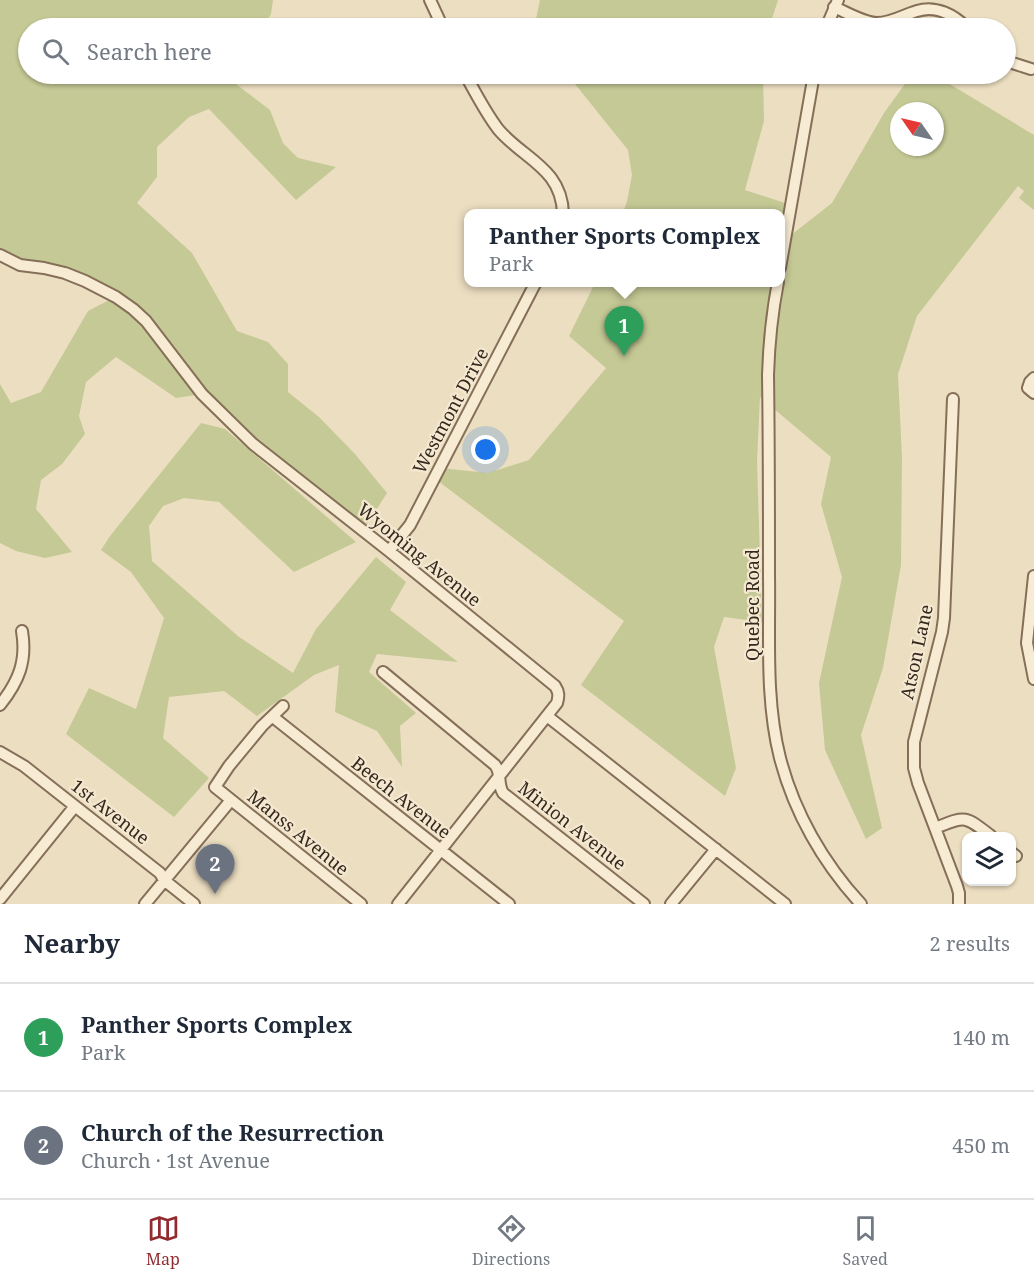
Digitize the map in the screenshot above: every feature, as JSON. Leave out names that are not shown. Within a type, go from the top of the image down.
[{"type":"street","points":[[430,0],[438,18]]},
{"type":"street","points":[[830,18],[836,3],[863,18]]},
{"type":"street","points":[[902,18],[922,10],[939,11],[955,18]]},
{"type":"street","points":[[1016,65],[1031,69]]},
{"type":"street","points":[[471,84],[498,129],[510,142],[539,164],[553,180],[561,196],[563,209]]},
{"type":"street","points":[[785,239],[812,84]]},
{"type":"street","name":"Wyoming Avenue","points":[[0,255],[20,265],[44,268],[85,280],[133,309],[146,321],[202,394],[253,444],[555,686],[559,698],[547,716]]},
{"type":"street","name":"Westmont Drive","points":[[389,551],[410,525],[533,287]]},
{"type":"street","name":"Quebec Road","points":[[777,287],[770,333],[768,375],[770,669],[775,728],[787,780],[807,826],[834,872],[861,904]]},
{"type":"street","points":[[1034,378],[1028,388],[1034,393]]},
{"type":"street","name":"Atson Lane","points":[[953,399],[944,618],[916,731],[914,753],[918,783],[957,886],[959,904]]},
{"type":"street","points":[[1034,576],[1028,643],[1029,660],[1034,679]]},
{"type":"street","points":[[0,705],[9,694],[19,674],[24,653],[22,631]]},
{"type":"street","name":"Minion Avenue","points":[[383,672],[495,765],[499,771],[499,784],[503,793],[645,904]]},
{"type":"street","points":[[273,717],[283,706]]},
{"type":"street","points":[[398,904],[547,716],[785,904]]},
{"type":"street","name":"Manss Avenue","points":[[273,717],[262,726],[214,787],[361,904]]},
{"type":"street","name":"Beech Avenue","points":[[273,717],[509,904]]},
{"type":"street","name":"1st Avenue","points":[[0,752],[24,766],[160,873],[164,880],[194,904]]},
{"type":"street","points":[[145,904],[231,800]]},
{"type":"street","points":[[0,899],[75,806]]},
{"type":"street","points":[[934,828],[965,820],[985,832]]},
{"type":"street","points":[[671,904],[716,849]]},
{"type":"green space","points":[[0,0],[273,0],[268,18],[18,18],[18,84],[236,84],[270,110],[283,143],[298,158],[336,167],[296,200],[209,109],[189,117],[157,147],[157,177],[137,203],[192,253],[237,331],[268,342],[288,364],[288,392],[319,417],[355,454],[387,493],[367,524],[354,524],[203,394],[176,398],[116,357],[86,382],[79,416],[85,434],[62,464],[41,480],[36,509],[72,552],[45,558],[16,551],[0,543],[0,384],[11,403],[41,392],[88,311],[115,297],[0,255]]},
{"type":"green space","points":[[540,0],[778,0],[772,18],[536,18]]},
{"type":"green space","points":[[575,84],[763,84],[764,121],[745,190],[791,205],[786,239],[832,203],[890,105],[890,156],[944,156],[944,102],[892,102],[905,84],[950,84],[1034,135],[1034,210],[1019,198],[1024,191],[1018,186],[917,316],[898,374],[902,457],[901,565],[883,668],[861,735],[882,828],[866,839],[825,750],[819,683],[842,577],[821,504],[831,457],[760,397],[757,461],[762,622],[724,617],[714,647],[736,768],[725,796],[581,685],[624,621],[434,478],[440,468],[488,473],[529,460],[606,368],[569,336],[593,287],[785,287],[785,209],[624,209],[632,175],[628,150]]},
{"type":"green space","points":[[201,423],[225,429],[356,542],[294,572],[219,502],[184,498],[163,506],[149,526],[152,561],[239,637],[293,673],[316,629],[376,557],[406,582],[390,610],[458,662],[377,654],[369,672],[416,713],[400,726],[402,767],[377,731],[335,712],[339,665],[314,675],[257,716],[224,691],[169,697],[163,738],[209,778],[174,817],[66,734],[89,688],[136,709],[164,618],[131,572],[101,550]]},
{"type":"place","name":"Panther Sports Complex","points":[[624,356]]},
{"type":"place","name":"Church of the Resurrection","points":[[215,894]]}]
